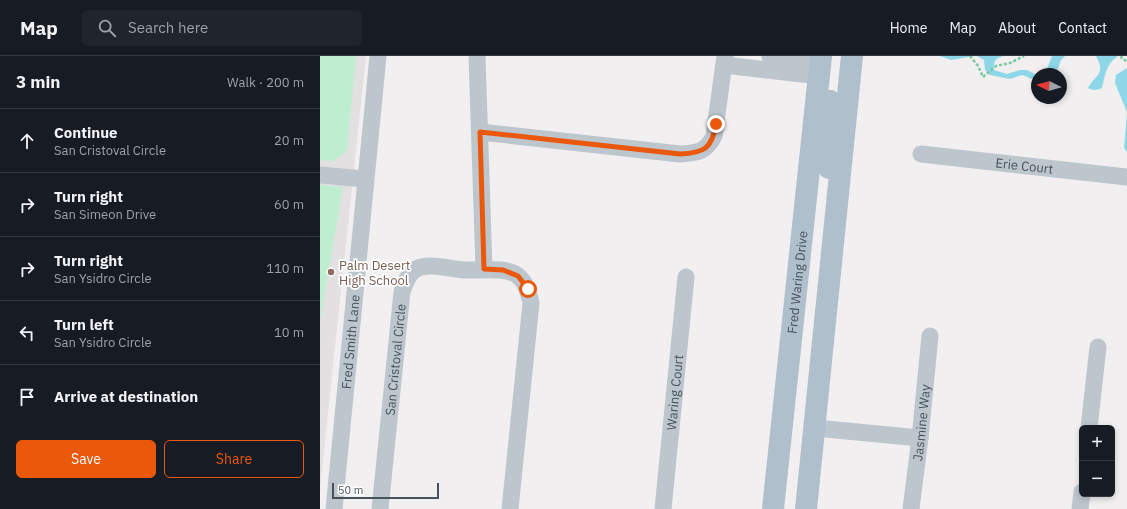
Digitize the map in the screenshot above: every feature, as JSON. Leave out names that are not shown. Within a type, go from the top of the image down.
[{"type":"main road","points":[[806,509],[852,56]]},
{"type":"main road","points":[[820,64],[826,64],[830,68],[832,75],[827,157],[836,207]]},
{"type":"main road","name":"Fred Waring Drive","points":[[774,509],[820,64]]},
{"type":"main road","points":[[801,242],[812,268],[798,419],[801,426],[815,428]]},
{"type":"street","name":"Fred Smith Lane","points":[[334,509],[378,56]]},
{"type":"street","points":[[477,56],[484,269]]},
{"type":"street","points":[[770,56],[820,64]]},
{"type":"street","points":[[480,132],[680,154],[694,154],[704,150],[714,136],[724,61],[820,64]]},
{"type":"street","name":"Erie Court","points":[[921,154],[1127,177]]},
{"type":"street","points":[[320,175],[365,179]]},
{"type":"street","name":"San Cristoval Circle","points":[[380,509],[402,292],[406,278],[415,270],[425,266],[465,270],[503,270],[518,276],[528,289],[531,303],[510,509]]},
{"type":"street","name":"Waring Court","points":[[663,509],[686,277]]},
{"type":"street","name":"Jasmine Way","points":[[912,509],[930,336]]},
{"type":"street","points":[[1089,425],[1098,347]]},
{"type":"street","points":[[815,428],[920,438]]},
{"type":"street","points":[[1080,509],[1081,497]]},
{"type":"path","points":[[970,56],[978,66],[983,77],[996,66],[1010,63],[1024,56]]},
{"type":"path","points":[[1121,57],[1127,61]]},
{"type":"shaded area","name":"Palm Desert High School","points":[[320,56],[366,56],[320,488]]},
{"type":"green space","points":[[320,56],[356,56],[347,151],[334,161],[320,160]]},
{"type":"green space","points":[[320,185],[343,187],[320,320]]},
{"type":"water","points":[[940,56],[975,56],[951,60]]},
{"type":"water","points":[[977,56],[1004,56],[999,57],[996,60],[994,70],[1007,74],[1020,70],[1027,70],[1031,72],[1031,79],[1022,75],[1010,79],[990,75],[985,70],[984,60]]},
{"type":"water","points":[[1052,56],[1065,56],[1061,60],[1058,68],[1047,68]]},
{"type":"water","points":[[1096,56],[1118,56],[1108,66],[1102,88],[1093,90],[1088,88],[1100,71],[1099,62]]},
{"type":"water","points":[[1127,68],[1127,112],[1115,82],[1116,75]]},
{"type":"water","points":[[1127,112],[1127,152],[1124,148]]},
{"type":"place","name":"Palm Desert High School","points":[[331,272]]},
{"type":"route","points":[[528,289],[518,276],[503,270],[484,269],[480,132],[680,154],[694,154],[704,150],[709,145],[714,136],[716,124]]}]
